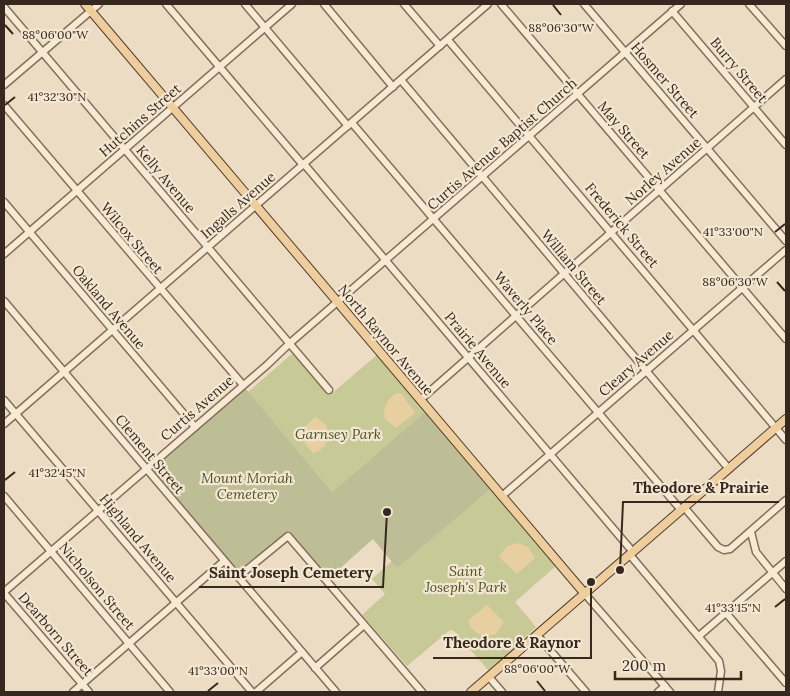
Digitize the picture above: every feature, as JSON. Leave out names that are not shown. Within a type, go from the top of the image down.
[{"type":"main road","name":"North Raynor Avenue","points":[[84,4],[585,594]]},
{"type":"main road","points":[[471,692],[786,419]]},
{"type":"street","points":[[4,85],[99,4]]},
{"type":"street","name":"Prairie Avenue","points":[[166,4],[550,455],[699,636],[719,661],[721,671],[718,692]]},
{"type":"street","name":"Waverly Place","points":[[245,4],[517,315],[598,413],[718,547],[724,550],[730,549],[750,532]]},
{"type":"street","name":"Hutchins Street","points":[[4,254],[292,4]]},
{"type":"street","points":[[324,4],[393,87]]},
{"type":"street","points":[[404,4],[440,46]]},
{"type":"street","name":"May Street","points":[[501,4],[786,339]]},
{"type":"street","name":"Hosmer Street","points":[[584,4],[786,242]]},
{"type":"street","name":"Curtis Avenue Baptist Church","points":[[338,302],[681,4]]},
{"type":"street","points":[[750,4],[786,46]]},
{"type":"street","name":"Ingalls Avenue","points":[[4,424],[486,5]]},
{"type":"street","name":"Kelly Avenue","points":[[4,7],[329,390]]},
{"type":"street","name":"Burry Street","points":[[672,11],[786,145]]},
{"type":"street","name":"Frederick Street","points":[[448,40],[786,440]]},
{"type":"street","name":"Norley Avenue","points":[[420,400],[786,79]]},
{"type":"street","name":"William Street","points":[[401,80],[729,469]]},
{"type":"street","name":"Wilcox Street","points":[[4,105],[244,386]]},
{"type":"street","name":"Oakland Avenue","points":[[4,202],[195,427]]},
{"type":"street","name":"Cleary Avenue","points":[[502,496],[786,250]]},
{"type":"street","name":"Clement Street","points":[[4,301],[336,692]]},
{"type":"street","name":"Curtis Avenue","points":[[4,592],[146,468],[244,386],[338,302]]},
{"type":"street","name":"Highland Avenue","points":[[4,400],[254,692]]},
{"type":"street","name":"Nicholson Street","points":[[4,496],[170,692]]},
{"type":"street","points":[[786,500],[750,532],[756,552],[786,589]]},
{"type":"street","points":[[238,578],[288,536],[422,692]]},
{"type":"street","points":[[72,692],[224,561]]},
{"type":"street","points":[[699,636],[786,561]]},
{"type":"street","name":"Dearborn Street","points":[[4,592],[89,692]]},
{"type":"street","name":"North Raynor Avenue","points":[[585,594],[670,692]]},
{"type":"street","points":[[726,613],[786,682]]},
{"type":"street","points":[[314,668],[364,625]]},
{"type":"street","points":[[537,635],[586,692]]},
{"type":"street","points":[[254,692],[302,652]]},
{"type":"street","points":[[489,677],[502,692]]},
{"type":"street","points":[[658,692],[665,686]]},
{"type":"green space","name":"Garnsey Park","points":[[294,352],[330,395],[378,354],[426,411],[332,492],[248,392]]},
{"type":"green space","name":"Mount Moriah Cemetery","points":[[245,388],[332,492],[426,411],[492,488],[397,568],[373,539],[328,579],[289,531],[241,573],[151,469]]},
{"type":"green space","name":"Saint Joseph's Park","points":[[492,488],[557,565],[515,602],[536,627],[489,671],[454,631],[450,630],[407,666],[362,615],[385,594],[372,579],[392,561],[397,567]]},
{"type":"sand","points":[[397,393],[401,393],[415,413],[396,428],[385,419],[384,411],[390,398]]},
{"type":"sand","points":[[315,417],[326,425],[328,438],[321,449],[313,453],[297,434]]},
{"type":"sand","points":[[518,543],[528,547],[535,558],[517,574],[499,557],[507,546]]},
{"type":"sand","points":[[487,605],[504,622],[496,634],[483,635],[475,632],[468,620]]},
{"type":"place","name":"Saint Joseph Cemetery","points":[[387,512]]},
{"type":"place","name":"Theodore & Prairie","points":[[620,570]]},
{"type":"place","name":"Theodore & Raynor","points":[[591,582]]}]
